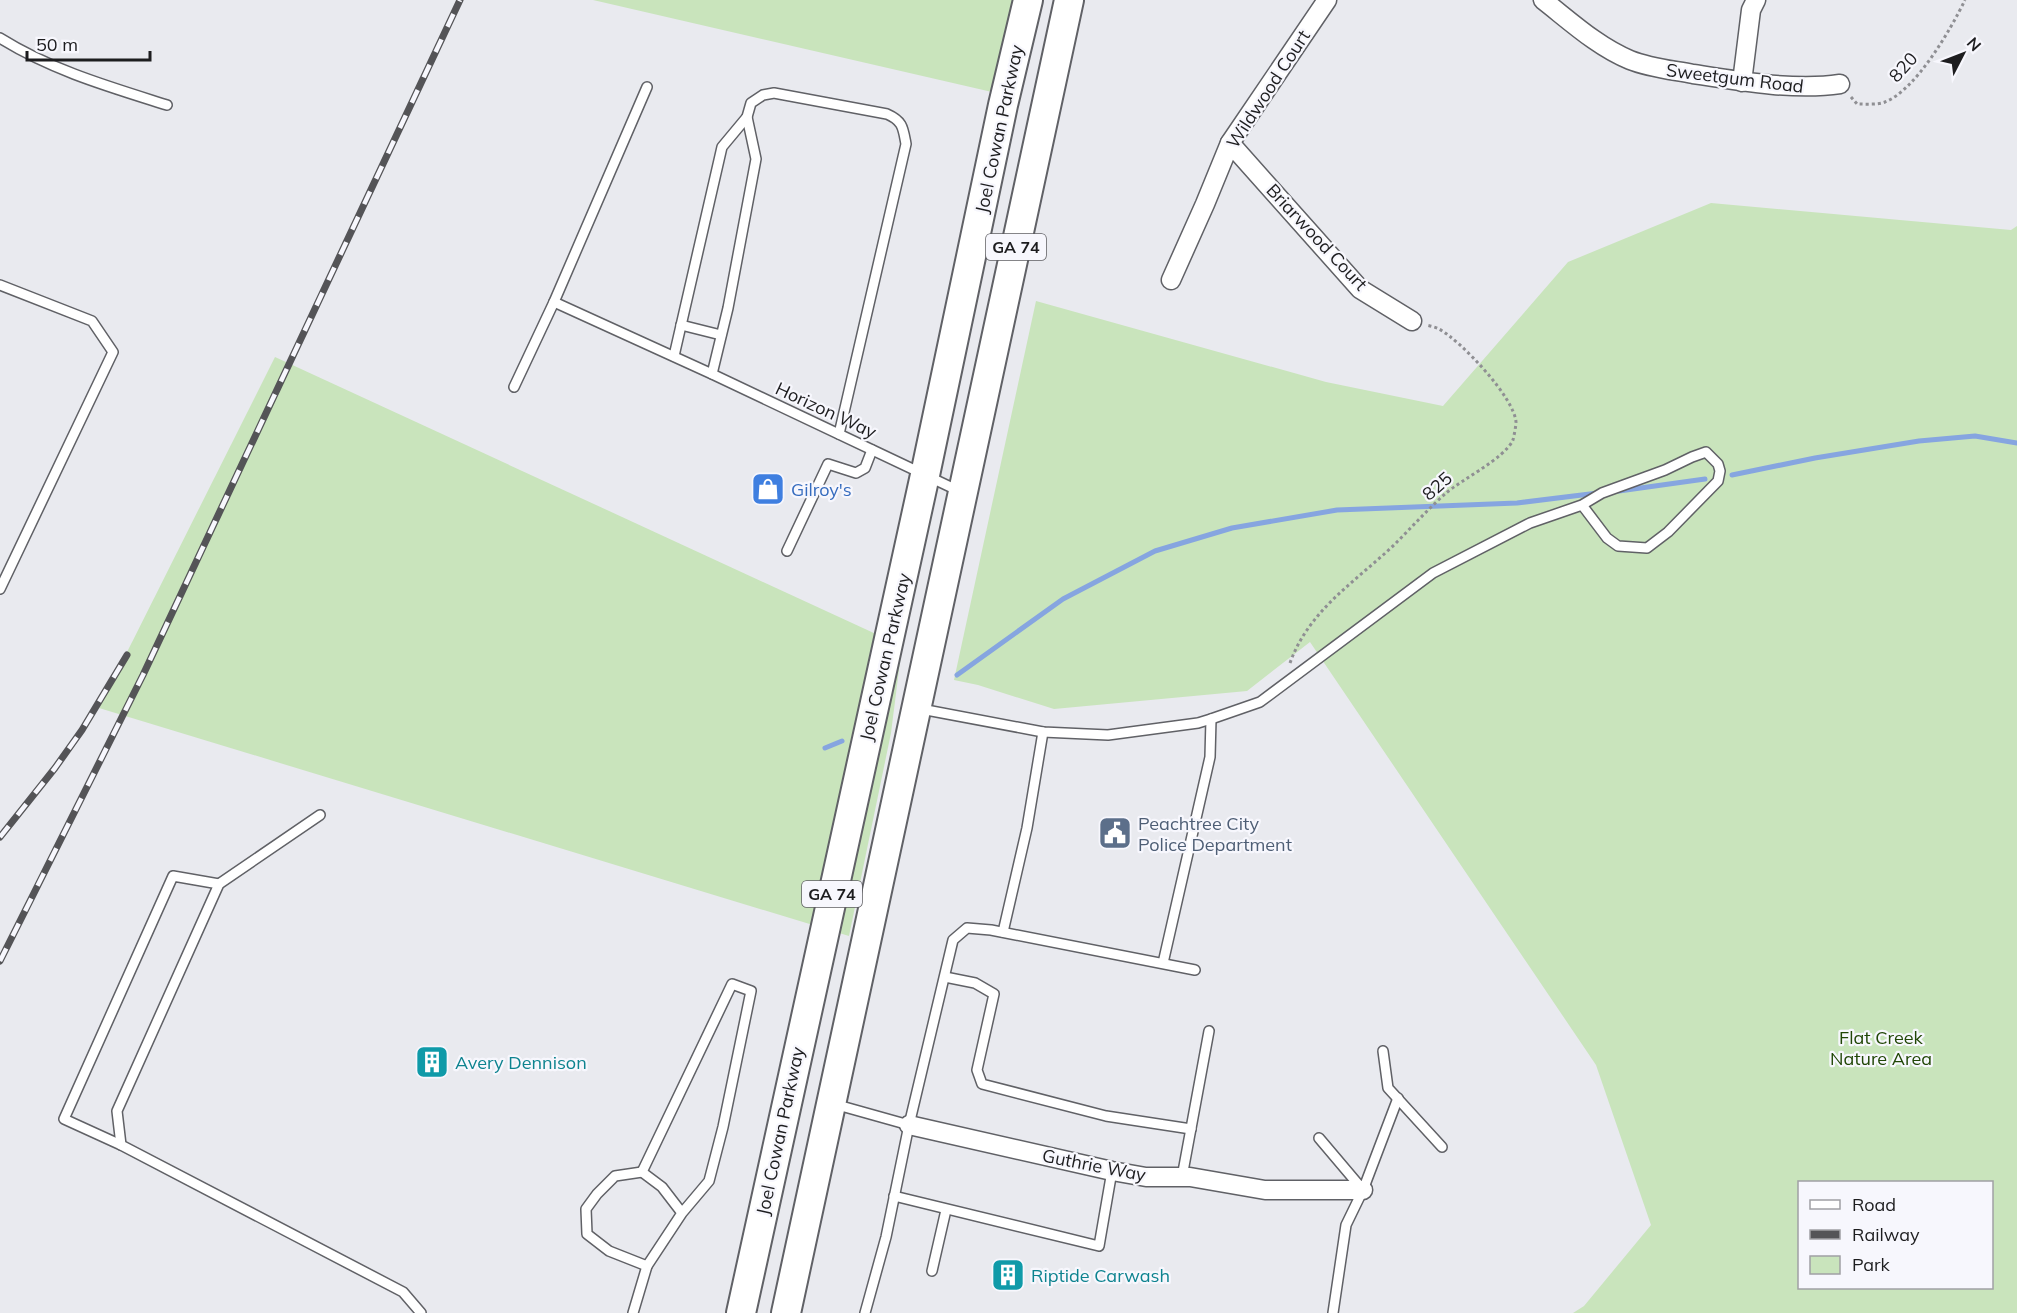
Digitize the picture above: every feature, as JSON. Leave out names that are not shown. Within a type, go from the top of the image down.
[{"type":"main road","name":"Joel Cowan Parkway","points":[[741,1313],[925,475],[1003,105],[1028,0]]},
{"type":"main road","name":"GA 74","points":[[786,1313],[1069,0]]},
{"type":"street","name":"Wildwood Court","points":[[1171,280],[1230,143],[1327,0]]},
{"type":"street","name":"Sweetgum Road","points":[[1543,0],[1608,48],[1629,60],[1653,67],[1742,82],[1816,88],[1840,84]]},
{"type":"street","points":[[1742,82],[1750,10],[1756,0]]},
{"type":"street","name":"Briarwood Court","points":[[1230,143],[1360,289],[1412,321]]},
{"type":"street","name":"Guthrie Way","points":[[909,1125],[1112,1171],[1146,1176],[1182,1177],[1265,1190],[1363,1190]]},
{"type":"lane","points":[[0,38],[18,50],[90,81],[167,105]]},
{"type":"lane","points":[[514,387],[554,302],[647,87]]},
{"type":"lane","points":[[674,356],[722,147],[747,117],[751,103],[763,95],[774,93],[887,114],[898,119],[904,129],[906,144],[839,434]]},
{"type":"lane","points":[[712,374],[756,159],[747,117]]},
{"type":"lane","points":[[0,285],[92,321],[113,352],[0,590]]},
{"type":"lane","name":"Horizon Way","points":[[554,302],[674,356],[964,494]]},
{"type":"lane","points":[[681,325],[721,335]]},
{"type":"lane","points":[[787,551],[828,465],[856,473],[865,468],[872,450]]},
{"type":"lane","points":[[918,709],[1043,732],[1108,735],[1198,723],[1260,702],[1433,573],[1530,523],[1582,505],[1602,493],[1706,452],[1718,464],[1720,471],[1718,481],[1668,532],[1647,548],[1618,546],[1607,538],[1582,505]]},
{"type":"lane","points":[[1163,963],[1210,757],[1211,719]]},
{"type":"lane","points":[[1003,932],[1027,828],[1043,732]]},
{"type":"lane","points":[[121,1145],[117,1111],[219,884],[320,815]]},
{"type":"lane","points":[[219,884],[173,876],[64,1119],[121,1145],[403,1292],[421,1313]]},
{"type":"lane","points":[[865,1313],[886,1237],[909,1125],[953,940],[967,928],[1003,932],[1195,970]]},
{"type":"lane","points":[[945,977],[975,983],[994,994],[976,1070],[982,1084],[1106,1116],[1191,1129]]},
{"type":"lane","points":[[633,1313],[647,1266],[682,1213],[709,1181],[752,991],[732,984],[642,1172]]},
{"type":"lane","points":[[1182,1177],[1209,1031]]},
{"type":"lane","points":[[1383,1051],[1387,1083],[1442,1147]]},
{"type":"lane","points":[[1333,1313],[1346,1225],[1363,1190],[1398,1098]]},
{"type":"lane","name":"Guthrie Way","points":[[831,1103],[909,1125]]},
{"type":"lane","points":[[1319,1138],[1363,1190]]},
{"type":"lane","points":[[894,1196],[1099,1246],[1112,1171]]},
{"type":"lane","points":[[647,1266],[609,1251],[587,1234],[586,1209],[615,1176],[642,1172],[662,1187],[682,1213]]},
{"type":"lane","points":[[932,1271],[946,1210]]},
{"type":"path","name":"820","points":[[1840,84],[1857,104],[1884,103],[1905,89],[1922,70],[1965,0]]},
{"type":"path","name":"825","points":[[1281,687],[1296,646],[1317,614],[1343,588],[1392,547],[1446,493],[1503,453],[1513,440],[1516,423],[1510,406],[1485,370],[1457,343],[1438,329],[1412,321]]},
{"type":"green space","points":[[593,0],[1042,0],[1018,98]]},
{"type":"green space","name":"Flat Creek Nature Area","points":[[1711,203],[2011,230],[2017,226],[2017,1313],[1573,1313],[1584,1306],[1651,1225],[1596,1065],[1310,642],[1247,691],[1054,709],[978,685],[954,680],[1036,301],[1326,382],[1443,406],[1568,262]]},
{"type":"green space","points":[[275,357],[902,646],[891,733],[849,936],[99,708]]},
{"type":"waterway","points":[[1732,475],[1815,458],[1919,441],[1975,436],[2017,443]]},
{"type":"waterway","points":[[1619,491],[1705,479]]},
{"type":"waterway","points":[[957,675],[1063,599],[1155,551],[1232,528],[1337,510],[1517,503],[1598,493]]},
{"type":"waterway","points":[[825,748],[842,741]]},
{"type":"railway","points":[[0,961],[143,675],[460,0]]},
{"type":"railway","points":[[0,837],[82,730],[127,655]]},
{"type":"place","name":"Gilroy's","points":[[768,489]]},
{"type":"place","name":"Peachtree City Police Department","points":[[1115,833]]},
{"type":"place","name":"Avery Dennison","points":[[432,1062]]},
{"type":"place","name":"Riptide Carwash","points":[[1008,1275]]}]
